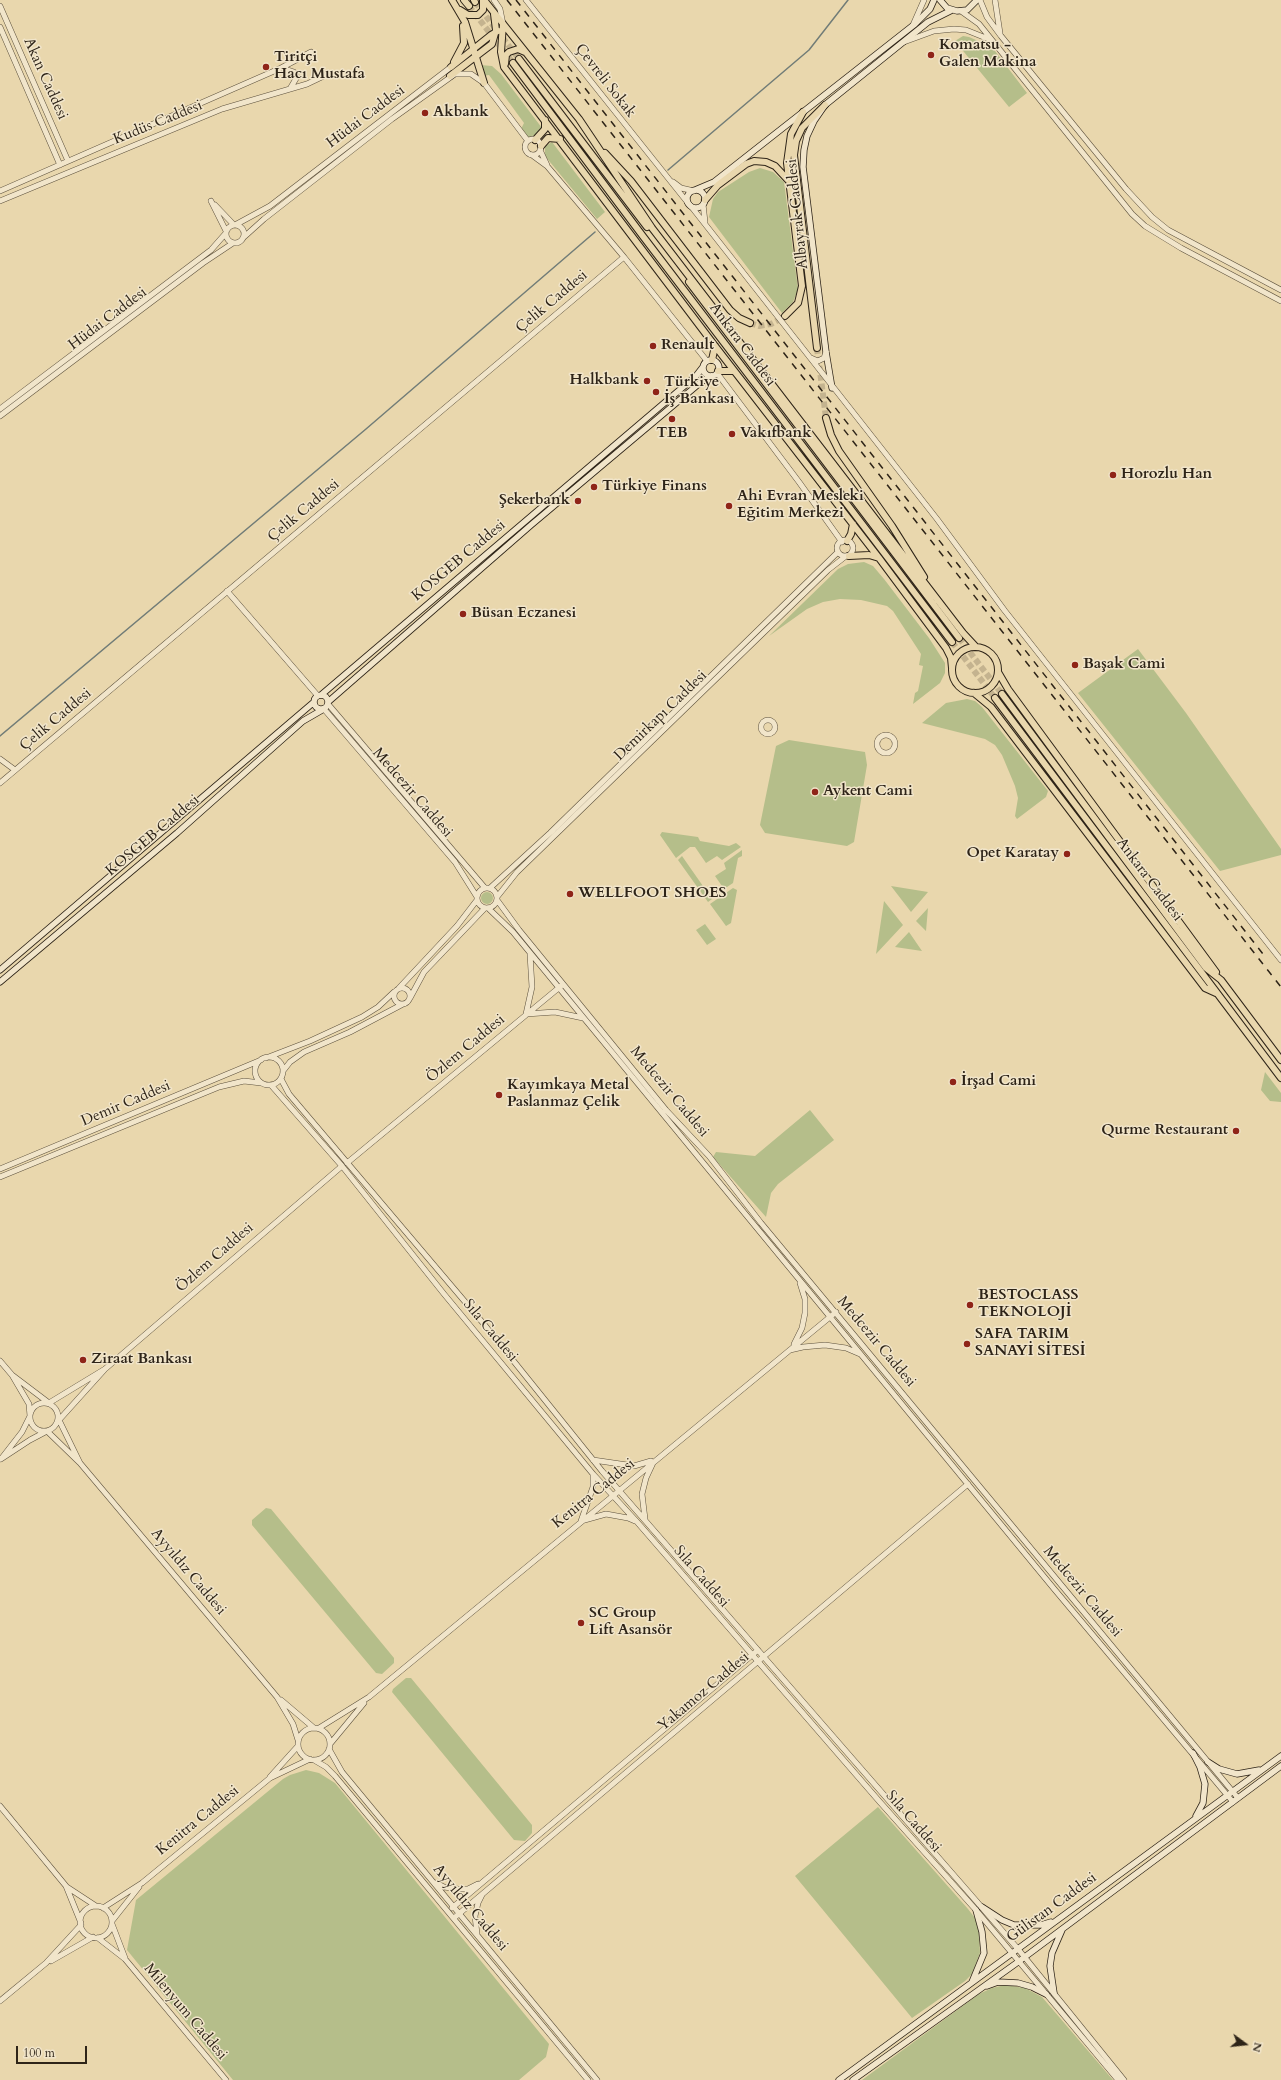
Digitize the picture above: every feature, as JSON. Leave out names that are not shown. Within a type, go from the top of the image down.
[{"type":"highway","points":[[451,0],[466,14],[476,16],[483,10],[484,0]]},
{"type":"highway","points":[[451,0],[462,22],[464,35],[462,49],[451,67]]},
{"type":"highway","points":[[464,0],[469,6]]},
{"type":"highway","points":[[484,0],[527,53],[592,139],[652,228],[931,591],[976,647]]},
{"type":"highway","points":[[458,7],[465,22],[484,83]]},
{"type":"highway","points":[[450,76],[476,58],[492,44],[496,32],[493,12]]},
{"type":"highway","points":[[503,24],[502,60],[507,71],[946,648],[951,658],[953,675],[958,686],[964,690],[974,693],[991,707],[1205,988],[1216,993]]},
{"type":"highway","points":[[451,67],[496,32],[503,31],[513,35]]},
{"type":"highway","points":[[507,71],[505,59],[509,52],[518,49],[527,53]]},
{"type":"highway","name":"Ankara Caddesi","points":[[519,59],[959,638]]},
{"type":"highway","name":"Ankara Caddesi","points":[[513,63],[642,236],[952,642]]},
{"type":"highway","points":[[817,348],[794,155],[796,141],[802,128],[826,105]]},
{"type":"highway","points":[[785,316],[791,313],[798,303],[802,286],[787,163],[788,143],[795,125],[803,112]]},
{"type":"highway","points":[[535,140],[545,129],[545,120]]},
{"type":"highway","points":[[540,148],[548,138],[560,139]]},
{"type":"highway","points":[[592,139],[631,181],[730,310],[739,318],[750,323]]},
{"type":"highway","points":[[704,202],[718,185],[746,164],[754,161],[766,162],[775,166],[788,180]]},
{"type":"highway","points":[[595,185],[642,236]]},
{"type":"highway","points":[[710,361],[715,346]]},
{"type":"highway","points":[[718,372],[734,371]]},
{"type":"highway","points":[[778,415],[814,474]]},
{"type":"highway","points":[[826,418],[830,435],[839,451],[896,530],[931,591]]},
{"type":"highway","points":[[844,541],[851,534],[853,524]]},
{"type":"highway","points":[[848,556],[871,555],[879,558]]},
{"type":"highway","points":[[952,668],[958,655],[969,648],[976,647],[990,652],[995,657],[998,672],[1008,689],[1221,980]]},
{"type":"highway","points":[[974,693],[988,690],[997,679],[998,672]]},
{"type":"highway","name":"Ankara Caddesi","points":[[1002,694],[1206,968],[1221,980],[1281,1060]]},
{"type":"highway","name":"Ankara Caddesi","points":[[995,698],[1281,1078]]},
{"type":"main road","points":[[694,190],[703,194],[704,202],[697,208],[689,204],[688,195],[694,190],[714,182],[913,25],[930,9],[934,0]]},
{"type":"main road","points":[[940,0],[947,8],[961,11],[972,6],[977,0]]},
{"type":"main road","name":"Albayrak Caddesi","points":[[832,388],[826,352],[803,161],[809,130],[826,105],[928,22],[952,10]]},
{"type":"main road","points":[[710,361],[718,364],[718,372],[711,376],[705,373],[703,367],[710,361]]},
{"type":"main road","name":"KOSGEB Caddesi","points":[[0,970],[684,386],[703,367]]},
{"type":"main road","name":"KOSGEB Caddesi","points":[[0,982],[177,832],[303,721],[326,706],[531,525],[701,382],[711,376]]},
{"type":"main road","points":[[314,702],[317,708],[326,706],[325,696],[320,696]]},
{"type":"main road","points":[[1193,1753],[1200,1767],[1205,1784],[1203,1803],[1195,1819]]},
{"type":"main road","name":"Gülistan Caddesi","points":[[839,2080],[972,1984],[1011,1953],[1281,1756]]},
{"type":"main road","points":[[1208,1762],[1219,1769],[1237,1774],[1249,1773],[1265,1768]]},
{"type":"main road","name":"Gülistan Caddesi","points":[[853,2080],[1018,1962],[1281,1766]]},
{"type":"main road","points":[[982,1907],[1002,1920],[1014,1925],[1041,1925],[1057,1920]]},
{"type":"main road","points":[[972,1984],[984,1953],[982,1932],[976,1910]]},
{"type":"main road","points":[[1054,1993],[1050,1966],[1056,1941],[1063,1928]]},
{"type":"main road","points":[[979,1989],[998,1982],[1012,1982],[1032,1987],[1046,1994]]},
{"type":"street","points":[[494,0],[500,9],[503,24]]},
{"type":"street","name":"Çevreli Sokak","points":[[526,0],[689,204],[832,388],[936,518],[1005,611],[1281,960]]},
{"type":"street","points":[[913,25],[924,0]]},
{"type":"street","points":[[980,0],[987,17],[1001,36],[1126,189],[1152,217],[1168,230],[1281,290]]},
{"type":"street","points":[[995,0],[1001,36]]},
{"type":"street","name":"Akan Caddesi","points":[[0,6],[68,162]]},
{"type":"street","points":[[961,11],[979,24],[1132,214],[1145,226],[1181,248],[1281,301]]},
{"type":"street","name":"Akan Caddesi","points":[[0,27],[60,165]]},
{"type":"street","points":[[904,42],[934,31],[954,29],[966,30],[993,41]]},
{"type":"street","name":"Kudüs Caddesi","points":[[0,191],[281,68],[310,52]]},
{"type":"street","name":"Hüdai Caddesi","points":[[235,225],[270,206],[451,67]]},
{"type":"street","points":[[281,68],[294,72],[297,77],[294,84],[288,89]]},
{"type":"street","points":[[450,76],[468,73],[484,83],[528,141]]},
{"type":"street","name":"Kudüs Caddesi","points":[[0,201],[191,121],[222,109],[288,89],[328,74]]},
{"type":"street","name":"Hüdai Caddesi","points":[[244,237],[264,219],[392,119],[450,76]]},
{"type":"street","points":[[528,141],[535,140],[547,166]]},
{"type":"street","points":[[528,141],[525,149],[528,153],[547,166],[710,361]]},
{"type":"street","points":[[532,155],[538,154],[540,148]]},
{"type":"street","points":[[666,177],[681,188],[694,190]]},
{"type":"street","points":[[211,201],[235,225],[242,228],[244,237],[240,242],[234,243],[227,239],[226,232],[211,201]]},
{"type":"street","points":[[704,202],[703,217],[706,227]]},
{"type":"street","points":[[226,232],[228,228],[235,225]]},
{"type":"street","name":"Hüdai Caddesi","points":[[0,409],[211,250],[226,232]]},
{"type":"street","name":"Hüdai Caddesi","points":[[0,416],[203,262],[234,243]]},
{"type":"street","name":"Çelik Caddesi","points":[[1,782],[624,257]]},
{"type":"street","points":[[809,357],[818,361],[824,358],[826,352]]},
{"type":"street","points":[[718,372],[844,541],[851,543],[853,547],[852,552],[848,556],[838,552],[838,545],[844,541]]},
{"type":"street","name":"Demirkapı Caddesi","points":[[488,888],[550,833],[838,552]]},
{"type":"street","name":"Demirkapı Caddesi","points":[[497,899],[517,872],[828,570],[848,556]]},
{"type":"street","points":[[227,591],[320,696]]},
{"type":"street","name":"Medcezir Caddesi","points":[[326,706],[488,888]]},
{"type":"street","name":"Medcezir Caddesi","points":[[326,706],[455,862],[477,899]]},
{"type":"street","points":[[0,758],[15,770]]},
{"type":"street","points":[[0,774],[1,782]]},
{"type":"street","points":[[403,1004],[395,1001],[394,992],[457,926],[477,899],[478,892],[488,888],[495,892],[497,899],[494,906],[486,908],[424,972],[410,998],[403,1004],[350,1032],[304,1052],[290,1062],[283,1071],[281,1079],[289,1094],[344,1164],[483,1323],[592,1460],[1018,1948],[1124,2080]]},
{"type":"street","points":[[477,899],[480,905],[486,908]]},
{"type":"street","name":"Medcezir Caddesi","points":[[497,899],[584,1018],[968,1484],[1193,1753],[1230,1793]]},
{"type":"street","name":"Medcezir Caddesi","points":[[486,908],[507,926],[561,986],[666,1110],[709,1156],[761,1223],[1208,1762],[1235,1800]]},
{"type":"street","points":[[530,953],[532,987],[526,1014],[555,1012],[584,1018]]},
{"type":"street","name":"Özlem Caddesi","points":[[59,1420],[105,1369],[344,1164],[561,986]]},
{"type":"street","points":[[399,988],[408,990],[410,998]]},
{"type":"street","name":"Demir Caddesi","points":[[0,1169],[310,1041],[362,1017],[378,1007],[394,992]]},
{"type":"street","points":[[281,1079],[271,1085],[260,1083],[255,1071],[257,1065],[264,1059],[278,1060],[283,1071]]},
{"type":"street","name":"Demir Caddesi","points":[[0,1177],[220,1087],[244,1081],[260,1083]]},
{"type":"street","name":"Sıla Caddesi","points":[[271,1085],[344,1164],[444,1294],[593,1474],[638,1523],[976,1910],[1118,2080]]},
{"type":"street","points":[[787,1351],[799,1336],[805,1313],[805,1299],[798,1279]]},
{"type":"street","name":"Kenitra Caddesi","points":[[369,1697],[618,1490],[836,1312]]},
{"type":"street","points":[[787,1351],[802,1347],[825,1344],[846,1348],[863,1356]]},
{"type":"street","points":[[0,1361],[12,1375],[29,1404],[30,1416],[35,1428],[47,1431]]},
{"type":"street","name":"Özlem Caddesi","points":[[48,1403],[105,1369]]},
{"type":"street","points":[[1,1459],[30,1440],[55,1427],[59,1420],[58,1411],[12,1375]]},
{"type":"street","points":[[1,1459],[22,1432],[36,1405],[48,1403]]},
{"type":"street","name":"Ayyıldız Caddesi","points":[[59,1420],[80,1463]]},
{"type":"street","name":"Ayyıldız Caddesi","points":[[47,1431],[80,1463],[277,1697],[294,1724],[298,1743]]},
{"type":"street","points":[[592,1460],[634,1466],[655,1460]]},
{"type":"street","points":[[646,1522],[642,1507],[642,1494],[646,1478],[655,1460]]},
{"type":"street","points":[[581,1521],[593,1487],[593,1474]]},
{"type":"street","name":"Yakamoz Caddesi","points":[[454,1918],[968,1484]]},
{"type":"street","points":[[581,1521],[606,1514],[628,1518],[638,1523]]},
{"type":"street","name":"Yakamoz Caddesi","points":[[449,1912],[758,1650]]},
{"type":"street","name":"Ayyıldız Caddesi","points":[[277,1697],[316,1728]]},
{"type":"street","points":[[270,1778],[298,1743],[304,1731],[316,1728],[369,1697]]},
{"type":"street","points":[[270,1778],[312,1760],[323,1757],[369,1697]]},
{"type":"street","points":[[316,1728],[327,1734],[330,1746]]},
{"type":"street","points":[[298,1743],[303,1756],[312,1760]]},
{"type":"street","name":"Ayyıldız Caddesi","points":[[330,1746],[342,1772],[596,2080]]},
{"type":"street","name":"Ayyıldız Caddesi","points":[[312,1760],[326,1767],[335,1776],[588,2080]]},
{"type":"street","name":"Kenitra Caddesi","points":[[142,1883],[270,1778]]},
{"type":"street","points":[[0,1806],[66,1886],[77,1908],[84,1932],[95,1937],[126,1959]]},
{"type":"street","points":[[433,1882],[444,1887],[468,1889],[484,1881]]},
{"type":"street","points":[[103,1908],[142,1883]]},
{"type":"street","points":[[46,1963],[95,1937],[107,1934],[112,1923],[142,1883]]},
{"type":"street","points":[[66,1886],[96,1906],[103,1908],[110,1914],[126,1959]]},
{"type":"street","points":[[478,1937],[476,1927],[476,1910],[486,1890]]},
{"type":"street","points":[[0,2001],[46,1963],[81,1924],[83,1914],[86,1910],[96,1906]]},
{"type":"street","name":"Milenyum Caddesi","points":[[126,1959],[226,2080]]},
{"type":"green space","points":[[963,36],[992,47],[1027,93],[1009,107],[955,41]]},
{"type":"green space","points":[[480,65],[492,66],[501,74],[542,128],[538,134],[527,138],[521,129],[524,123],[489,75],[483,76]]},
{"type":"green space","points":[[552,142],[605,212],[597,219],[545,156],[545,146]]},
{"type":"green space","points":[[760,168],[773,172],[784,182],[798,289],[793,302],[782,313],[709,217],[713,199],[718,192],[749,172]]},
{"type":"green space","points":[[864,562],[873,566],[884,579],[929,638],[945,663],[945,673],[940,683],[913,704],[915,693],[918,691],[923,666],[919,665],[921,654],[893,611],[887,606],[861,600],[840,599],[823,602],[807,609],[769,636],[838,569],[848,564]]},
{"type":"green space","points":[[1138,649],[1186,713],[1281,849],[1281,855],[1220,871],[1078,693]]},
{"type":"green space","points":[[967,699],[975,701],[982,707],[1048,791],[1046,797],[1017,819],[1015,816],[1018,798],[1015,786],[1002,755],[995,745],[985,739],[922,723],[946,703]]},
{"type":"green space","points":[[789,740],[865,752],[867,765],[854,842],[847,846],[765,833],[760,825],[776,746]]},
{"type":"green space","points":[[662,832],[698,837],[700,841],[729,846],[736,843],[741,847],[722,860],[717,856],[706,863],[695,847],[690,847],[676,858],[660,835]]},
{"type":"green space","points":[[742,850],[742,856],[738,858],[733,883],[724,889],[715,876],[726,869],[724,863]]},
{"type":"green space","points":[[682,856],[712,899],[708,902],[678,860]]},
{"type":"green space","points":[[891,886],[928,892],[911,912]]},
{"type":"green space","points":[[733,888],[737,890],[731,923],[726,926],[710,904]]},
{"type":"green space","points":[[485,892],[489,892],[493,898],[489,904],[485,904],[481,900],[481,896]]},
{"type":"green space","points":[[884,901],[903,925],[876,954]]},
{"type":"green space","points":[[928,908],[926,931],[916,921]]},
{"type":"green space","points":[[705,924],[716,939],[707,945],[696,930]]},
{"type":"green space","points":[[909,932],[922,951],[895,947]]},
{"type":"green space","points":[[1265,1072],[1281,1093],[1281,1102],[1270,1101],[1261,1090]]},
{"type":"green space","points":[[810,1110],[834,1140],[778,1184],[771,1193],[766,1217],[713,1157],[716,1152],[755,1156]]},
{"type":"green space","points":[[266,1508],[271,1509],[394,1658],[394,1663],[382,1674],[376,1673],[252,1525],[252,1520]]},
{"type":"green space","points":[[406,1678],[411,1678],[532,1825],[532,1833],[525,1841],[514,1840],[392,1692],[393,1689]]},
{"type":"green space","points":[[306,1770],[319,1773],[335,1783],[549,2044],[546,2057],[519,2080],[233,2080],[127,1950],[136,1900],[283,1779]]},
{"type":"green space","points":[[878,1807],[968,1909],[975,1918],[979,1932],[980,1953],[972,1974],[965,1981],[912,2018],[795,1876]]},
{"type":"green space","points":[[1005,1985],[1025,1988],[1042,1997],[1113,2080],[862,2080],[979,1994],[992,1988]]},
{"type":"waterway","points":[[668,170],[809,50],[848,0]]},
{"type":"waterway","points":[[0,736],[366,429],[595,232]]},
{"type":"tunnel","points":[[475,2],[519,59]]},
{"type":"tunnel","points":[[469,6],[513,63]]},
{"type":"tunnel","points":[[750,323],[759,326],[771,324],[784,317]]},
{"type":"tunnel","points":[[817,348],[826,418]]},
{"type":"tunnel","points":[[959,638],[1002,694]]},
{"type":"tunnel","points":[[952,642],[995,698]]},
{"type":"railway","points":[[507,0],[1281,987]]},
{"type":"railway","points":[[516,0],[1263,954]]},
{"type":"place","name":"Komatsu - Galen Makina","points":[[931,55]]},
{"type":"place","name":"Tiritçi Hacı Mustafa","points":[[266,67]]},
{"type":"place","name":"Akbank","points":[[425,113]]},
{"type":"place","name":"Renault","points":[[653,346]]},
{"type":"place","name":"Halkbank","points":[[647,381]]},
{"type":"place","name":"Türkiye İş Bankası","points":[[656,392]]},
{"type":"place","name":"TEB","points":[[672,419]]},
{"type":"place","name":"Vakıfbank","points":[[732,434]]},
{"type":"place","name":"Horozlu Han","points":[[1113,475]]},
{"type":"place","name":"Türkiye Finans","points":[[594,487]]},
{"type":"place","name":"Şekerbank","points":[[578,501]]},
{"type":"place","name":"Ahi Evran Mesleki Eğitim Merkezi","points":[[729,506]]},
{"type":"place","name":"Büsan Eczanesi","points":[[463,614]]},
{"type":"place","name":"Başak Cami","points":[[1075,665]]},
{"type":"place","name":"Aykent Cami","points":[[815,792]]},
{"type":"place","name":"Opet Karatay","points":[[1067,854]]},
{"type":"place","name":"WELLFOOT SHOES","points":[[570,894]]},
{"type":"place","name":"İrşad Cami","points":[[953,1082]]},
{"type":"place","name":"Kayımkaya Metal Paslanmaz Çelik","points":[[499,1095]]},
{"type":"place","name":"Qurme Restaurant","points":[[1236,1131]]},
{"type":"place","name":"BESTOCLASS TEKNOLOJİ","points":[[970,1305]]},
{"type":"place","name":"SAFA TARIM SANAYİ SİTESİ","points":[[967,1344]]},
{"type":"place","name":"Ziraat Bankası","points":[[83,1360]]},
{"type":"place","name":"SC Group Lift Asansör","points":[[581,1623]]}]
